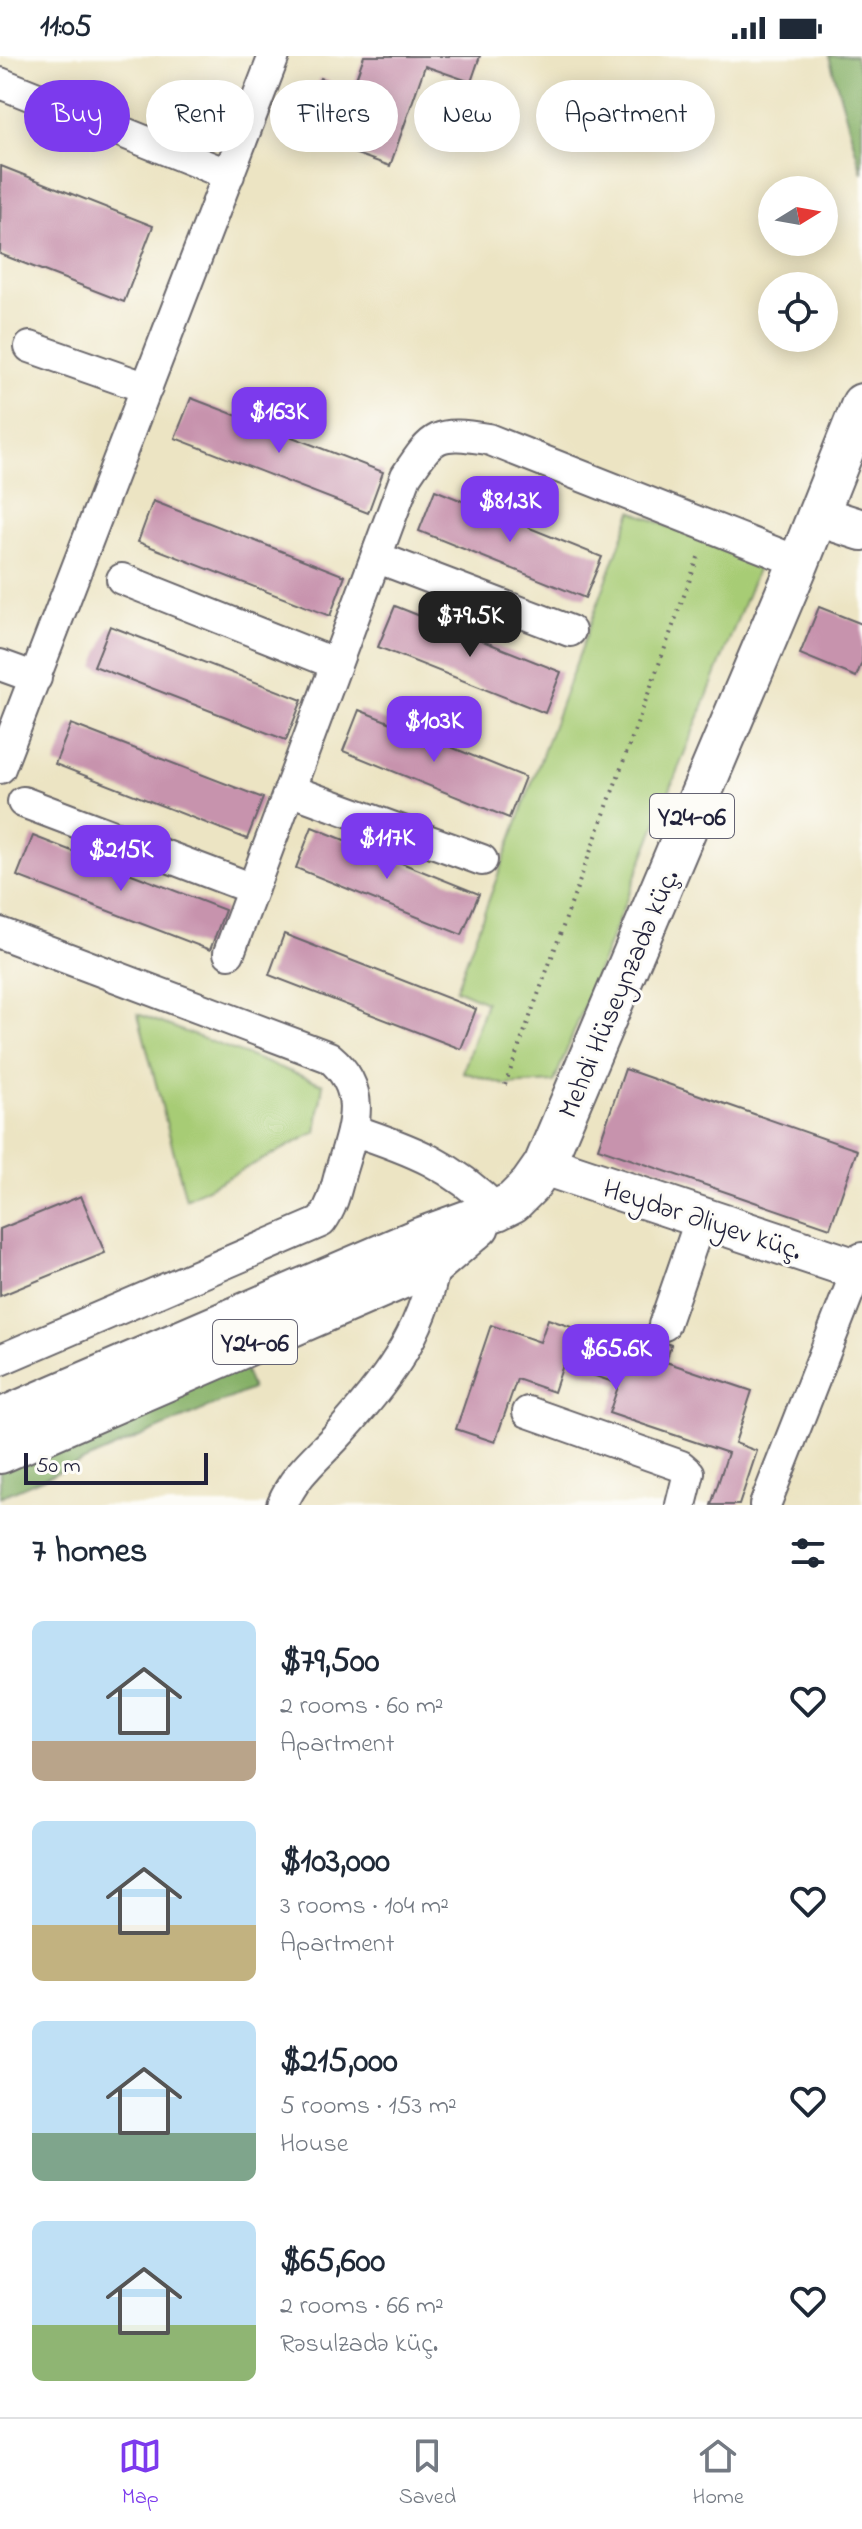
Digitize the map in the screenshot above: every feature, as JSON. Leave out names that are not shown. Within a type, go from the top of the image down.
[{"type":"main road","name":"Mehdi Hüseynzadə küç.","points":[[497,1210],[513,1202],[544,1165],[799,562],[862,404]]},
{"type":"main road","points":[[818,516],[862,530]]},
{"type":"main road","name":"Heydər Əliyev küç.","points":[[544,1165],[701,1218],[861,1266]]},
{"type":"main road","name":"Y24-06","points":[[0,1453],[435,1264],[497,1210]]},
{"type":"main road","name":"Y24-06","points":[[0,1419],[420,1238],[497,1210]]},
{"type":"street","points":[[0,768],[274,56]]},
{"type":"street","points":[[0,83],[229,175]]},
{"type":"street","points":[[30,347],[147,388]]},
{"type":"street","points":[[229,953],[406,476],[427,444],[454,434],[488,439],[799,562]]},
{"type":"street","points":[[376,557],[570,631]]},
{"type":"street","points":[[122,579],[336,664]]},
{"type":"street","points":[[0,665],[36,678]]},
{"type":"street","points":[[290,790],[482,860]]},
{"type":"street","points":[[23,802],[253,889]]},
{"type":"street","points":[[0,933],[329,1057],[345,1070],[356,1107],[353,1130],[330,1210],[321,1222],[0,1360]]},
{"type":"street","points":[[353,1130],[400,1145],[444,1166],[473,1186],[497,1210]]},
{"type":"street","points":[[664,1325],[701,1218]]},
{"type":"street","points":[[282,1505],[305,1466],[335,1438],[407,1347],[421,1320],[435,1264]]},
{"type":"street","points":[[765,1505],[861,1266]]},
{"type":"street","points":[[528,1412],[681,1466],[689,1473],[681,1505]]},
{"type":"path","points":[[505,1085],[704,542]]},
{"type":"green space","points":[[829,56],[855,56],[862,81],[862,173]]},
{"type":"green space","points":[[632,511],[759,565],[554,1082],[505,1085],[463,1072],[486,1002],[456,989]]},
{"type":"green space","points":[[138,1014],[323,1084],[316,1132],[186,1199]]},
{"type":"green space","points":[[243,1365],[252,1389],[0,1497],[0,1469]]},
{"type":"building","points":[[364,56],[480,56],[472,80],[425,66],[420,80],[414,80],[414,97],[398,143],[398,80],[356,80]]},
{"type":"building","points":[[351,152],[395,152],[390,166]]},
{"type":"building","points":[[1,166],[153,226],[124,302],[0,254]]},
{"type":"building","points":[[191,398],[383,472],[368,513],[175,438]]},
{"type":"building","points":[[435,490],[602,557],[585,598],[419,531]]},
{"type":"building","points":[[153,501],[345,576],[330,616],[138,542]]},
{"type":"building","points":[[395,606],[561,672],[545,713],[378,647]]},
{"type":"building","points":[[819,607],[862,624],[862,662],[856,677],[800,654]]},
{"type":"building","points":[[110,626],[302,700],[286,740],[94,666]]},
{"type":"building","points":[[359,710],[525,777],[509,818],[343,751]]},
{"type":"building","points":[[71,724],[263,798],[247,839],[55,764]]},
{"type":"building","points":[[312,827],[479,894],[462,935],[296,868]]},
{"type":"building","points":[[33,836],[225,910],[210,950],[17,876]]},
{"type":"building","points":[[284,934],[476,1009],[461,1049],[269,975]]},
{"type":"building","points":[[625,1069],[857,1150],[830,1228],[598,1148]]},
{"type":"building","points":[[81,1196],[105,1253],[0,1296],[0,1229]]},
{"type":"building","points":[[548,1319],[635,1349],[640,1334],[671,1345],[666,1362],[752,1391],[735,1443],[757,1451],[739,1505],[711,1505],[728,1453],[609,1413],[619,1384],[563,1365],[554,1392],[517,1379],[495,1442],[456,1429],[491,1325],[540,1342]]}]
